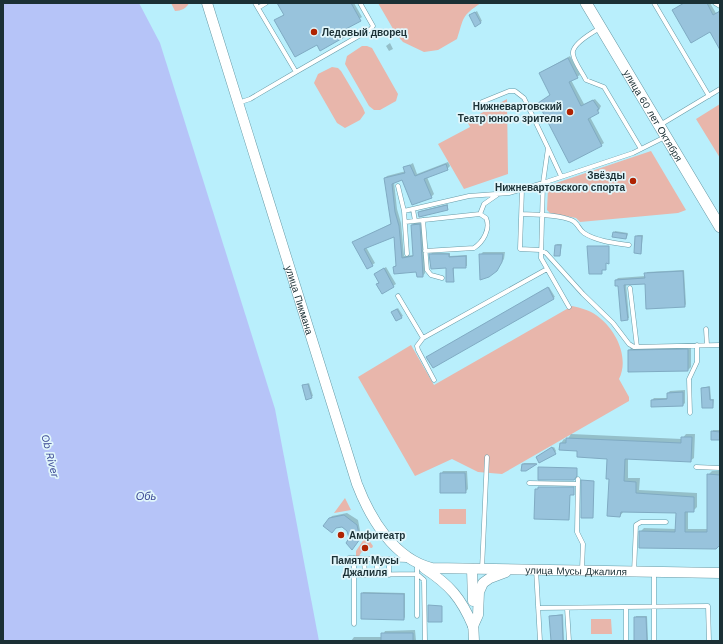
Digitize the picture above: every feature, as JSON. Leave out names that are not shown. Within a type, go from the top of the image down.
[{"type":"main road","name":"улица 60 лет Октября","points":[[586,3],[720,228]]},
{"type":"street","name":"улица Пикмана","points":[[207,3],[357,484],[365,504],[381,529],[401,552],[414,562],[432,568]]},
{"type":"street","points":[[414,562],[440,579],[453,590],[464,606],[473,626]]},
{"type":"street","name":"улица Мусы Джалиля","points":[[432,568],[720,573]]},
{"type":"street","points":[[474,641],[473,626],[477,569]]},
{"type":"street","points":[[473,626],[478,615],[479,592],[483,583],[498,574],[521,569]]},
{"type":"lane","points":[[255,3],[296,72]]},
{"type":"lane","points":[[258,8],[266,3]]},
{"type":"lane","points":[[238,102],[250,99],[371,29],[373,26],[360,3]]},
{"type":"lane","points":[[654,3],[709,96]]},
{"type":"lane","points":[[715,3],[720,6]]},
{"type":"lane","points":[[601,28],[587,36],[574,48],[573,55],[586,80],[604,87],[641,149]]},
{"type":"lane","points":[[659,126],[720,89]]},
{"type":"lane","points":[[482,102],[509,91],[520,94],[528,104],[561,176]]},
{"type":"lane","points":[[404,211],[469,196],[498,194],[522,189],[641,149],[666,137]]},
{"type":"lane","points":[[548,148],[543,182],[540,250],[541,258],[569,307]]},
{"type":"lane","points":[[398,186],[404,211],[408,254]]},
{"type":"lane","points":[[522,189],[520,249],[540,250],[549,256],[583,294],[613,323],[629,344],[637,347],[720,345]]},
{"type":"lane","points":[[480,214],[484,204],[498,194]]},
{"type":"lane","points":[[414,209],[415,221]]},
{"type":"lane","points":[[405,222],[480,214],[486,218],[488,225],[486,233],[476,246],[470,249],[425,251]]},
{"type":"lane","points":[[522,214],[542,215],[570,220],[576,223],[580,230],[586,234],[604,241],[629,245]]},
{"type":"lane","points":[[423,220],[428,272],[442,278]]},
{"type":"lane","points":[[434,380],[418,350],[417,346],[423,338],[547,269]]},
{"type":"lane","points":[[630,288],[637,347]]},
{"type":"lane","points":[[398,296],[423,338]]},
{"type":"lane","points":[[706,329],[707,345]]},
{"type":"lane","points":[[690,413],[689,379],[697,362],[697,345]]},
{"type":"lane","points":[[477,569],[487,457]]},
{"type":"lane","points":[[696,468],[720,468]]},
{"type":"lane","points":[[578,479],[577,532],[583,544],[582,570]]},
{"type":"lane","points":[[529,483],[578,484]]},
{"type":"lane","points":[[634,572],[636,525],[641,522],[666,522]]},
{"type":"lane","points":[[348,558],[389,559],[414,562],[417,574],[417,616]]},
{"type":"lane","points":[[354,558],[354,624]]},
{"type":"lane","points":[[364,559],[365,575]]},
{"type":"lane","points":[[377,559],[377,575]]},
{"type":"lane","points":[[389,559],[389,575]]},
{"type":"lane","points":[[536,569],[540,641]]},
{"type":"lane","points":[[654,572],[654,641]]},
{"type":"lane","points":[[348,575],[417,574],[424,580],[425,641]]},
{"type":"lane","points":[[538,608],[708,606],[709,641]]},
{"type":"lane","points":[[626,607],[626,641]]},
{"type":"lane","points":[[567,608],[570,641]]},
{"type":"shaded area","points":[[171,3],[189,3],[184,9],[175,11]]},
{"type":"shaded area","points":[[378,3],[481,3],[470,11],[464,18],[457,39],[438,50],[424,52],[403,42],[396,34]]},
{"type":"shaded area","points":[[362,46],[372,48],[398,94],[396,101],[380,110],[374,110],[369,106],[345,64],[347,56]]},
{"type":"shaded area","points":[[332,67],[338,68],[341,71],[365,113],[360,120],[345,128],[337,123],[314,83],[318,74]]},
{"type":"shaded area","points":[[507,99],[508,174],[464,189],[438,144],[470,127],[467,121]]},
{"type":"shaded area","points":[[720,104],[720,158],[696,119]]},
{"type":"shaded area","points":[[651,151],[686,210],[678,213],[580,222],[576,218],[550,213],[547,210],[548,189],[550,185]]},
{"type":"shaded area","points":[[572,306],[588,310],[596,315],[615,335],[622,353],[623,362],[619,379],[629,397],[629,401],[502,474],[478,472],[452,459],[415,476],[358,377],[411,345],[434,385]]},
{"type":"shaded area","points":[[345,498],[351,510],[334,513]]},
{"type":"shaded area","points":[[439,509],[466,509],[466,524],[439,524]]},
{"type":"shaded area","points":[[366,536],[373,546],[372,548],[365,547],[359,556],[356,556],[356,551]]},
{"type":"shaded area","points":[[591,619],[611,619],[612,634],[591,634]]},
{"type":"water","name":"Обь","points":[[3,3],[139,3],[160,43],[275,409],[319,641],[3,641]]},
{"type":"building","name":"Ледовый дворец","points":[[277,3],[351,3],[361,21],[344,30],[348,35],[320,51],[317,45],[295,57],[274,20],[284,15]]},
{"type":"building","points":[[684,3],[707,3],[713,15],[720,11],[720,50],[710,32],[691,43],[672,10]]},
{"type":"building","points":[[475,12],[481,23],[475,27],[469,15]]},
{"type":"building","name":"Нижневартовский Театр юного зрителя","points":[[568,58],[578,78],[569,82],[581,106],[593,100],[599,109],[597,110],[599,113],[588,119],[602,146],[569,163],[538,103],[550,95],[539,73]]},
{"type":"building","points":[[446,164],[448,170],[424,179],[432,198],[412,205],[402,180],[392,184],[395,212],[399,226],[402,258],[413,256],[411,225],[420,224],[423,277],[417,277],[416,272],[394,274],[393,267],[396,266],[394,237],[364,249],[373,266],[367,269],[352,242],[391,224],[384,178],[405,173],[403,167],[410,165],[415,176]]},
{"type":"building","points":[[447,205],[448,210],[419,217],[418,212]]},
{"type":"building","points":[[613,232],[627,234],[626,239],[612,237]]},
{"type":"building","points":[[635,236],[642,236],[641,254],[634,253]]},
{"type":"building","points":[[555,245],[561,245],[560,256],[554,256]]},
{"type":"building","points":[[587,246],[609,246],[609,264],[606,263],[606,270],[602,270],[602,274],[589,274]]},
{"type":"building","points":[[429,254],[449,254],[449,257],[466,256],[466,268],[453,268],[454,282],[446,282],[446,268],[431,269]]},
{"type":"building","points":[[479,254],[503,254],[502,262],[497,271],[489,277],[480,280]]},
{"type":"building","points":[[384,268],[394,287],[382,294],[376,284],[379,283],[374,274]]},
{"type":"building","points":[[683,271],[685,307],[646,309],[645,284],[624,285],[628,320],[621,321],[618,286],[615,286],[615,280],[645,278],[644,273]]},
{"type":"building","points":[[548,287],[554,299],[433,368],[426,357]]},
{"type":"building","points":[[397,309],[402,318],[396,321],[391,312]]},
{"type":"building","points":[[688,349],[688,371],[628,372],[628,350]]},
{"type":"building","points":[[308,384],[312,398],[306,400],[302,385]]},
{"type":"building","points":[[709,387],[710,400],[713,400],[713,408],[702,408],[701,388]]},
{"type":"building","points":[[683,392],[683,406],[651,407],[651,400],[667,399],[667,393]]},
{"type":"building","points":[[711,431],[720,432],[720,440],[711,440]]},
{"type":"building","points":[[681,437],[692,437],[691,462],[625,459],[624,481],[636,482],[636,493],[694,497],[694,512],[685,512],[685,532],[707,532],[707,474],[720,475],[720,545],[716,549],[639,548],[639,531],[675,532],[676,513],[621,512],[620,517],[607,516],[609,479],[606,479],[607,459],[577,457],[577,451],[559,450],[560,443],[566,443],[566,438],[681,443]]},
{"type":"building","points":[[552,447],[556,454],[539,463],[536,457]]},
{"type":"building","points":[[522,464],[537,464],[526,471],[521,471]]},
{"type":"building","points":[[538,467],[577,468],[577,476],[574,480],[538,480]]},
{"type":"building","points":[[440,473],[465,473],[466,493],[440,493]]},
{"type":"building","points":[[581,480],[594,481],[593,518],[581,518]]},
{"type":"building","points":[[538,487],[574,487],[574,495],[570,495],[569,520],[534,519],[535,489],[538,489]]},
{"type":"building","points":[[344,515],[357,525],[360,539],[352,550],[346,543],[349,538],[347,531],[342,527],[336,528],[332,533],[323,526],[329,518]]},
{"type":"building","points":[[361,593],[404,594],[404,620],[361,619]]},
{"type":"building","points":[[428,605],[442,606],[442,622],[428,622]]},
{"type":"building","points":[[562,615],[563,641],[551,641],[549,616]]},
{"type":"building","points":[[634,617],[646,617],[647,641],[634,641]]},
{"type":"building","points":[[381,633],[413,633],[413,641],[381,641]]},
{"type":"place","name":"Ледовый дворец","points":[[314,32]]},
{"type":"place","name":"Нижневартовский Театр юного зрителя","points":[[570,112]]},
{"type":"place","name":"Звёзды Нижневартовского спорта","points":[[633,181]]},
{"type":"place","name":"Амфитеатр","points":[[341,535]]},
{"type":"place","name":"Памяти Мусы Джалиля","points":[[365,548]]},
{"type":"water label","name":"Ob River","points":[[50,456]]}]
